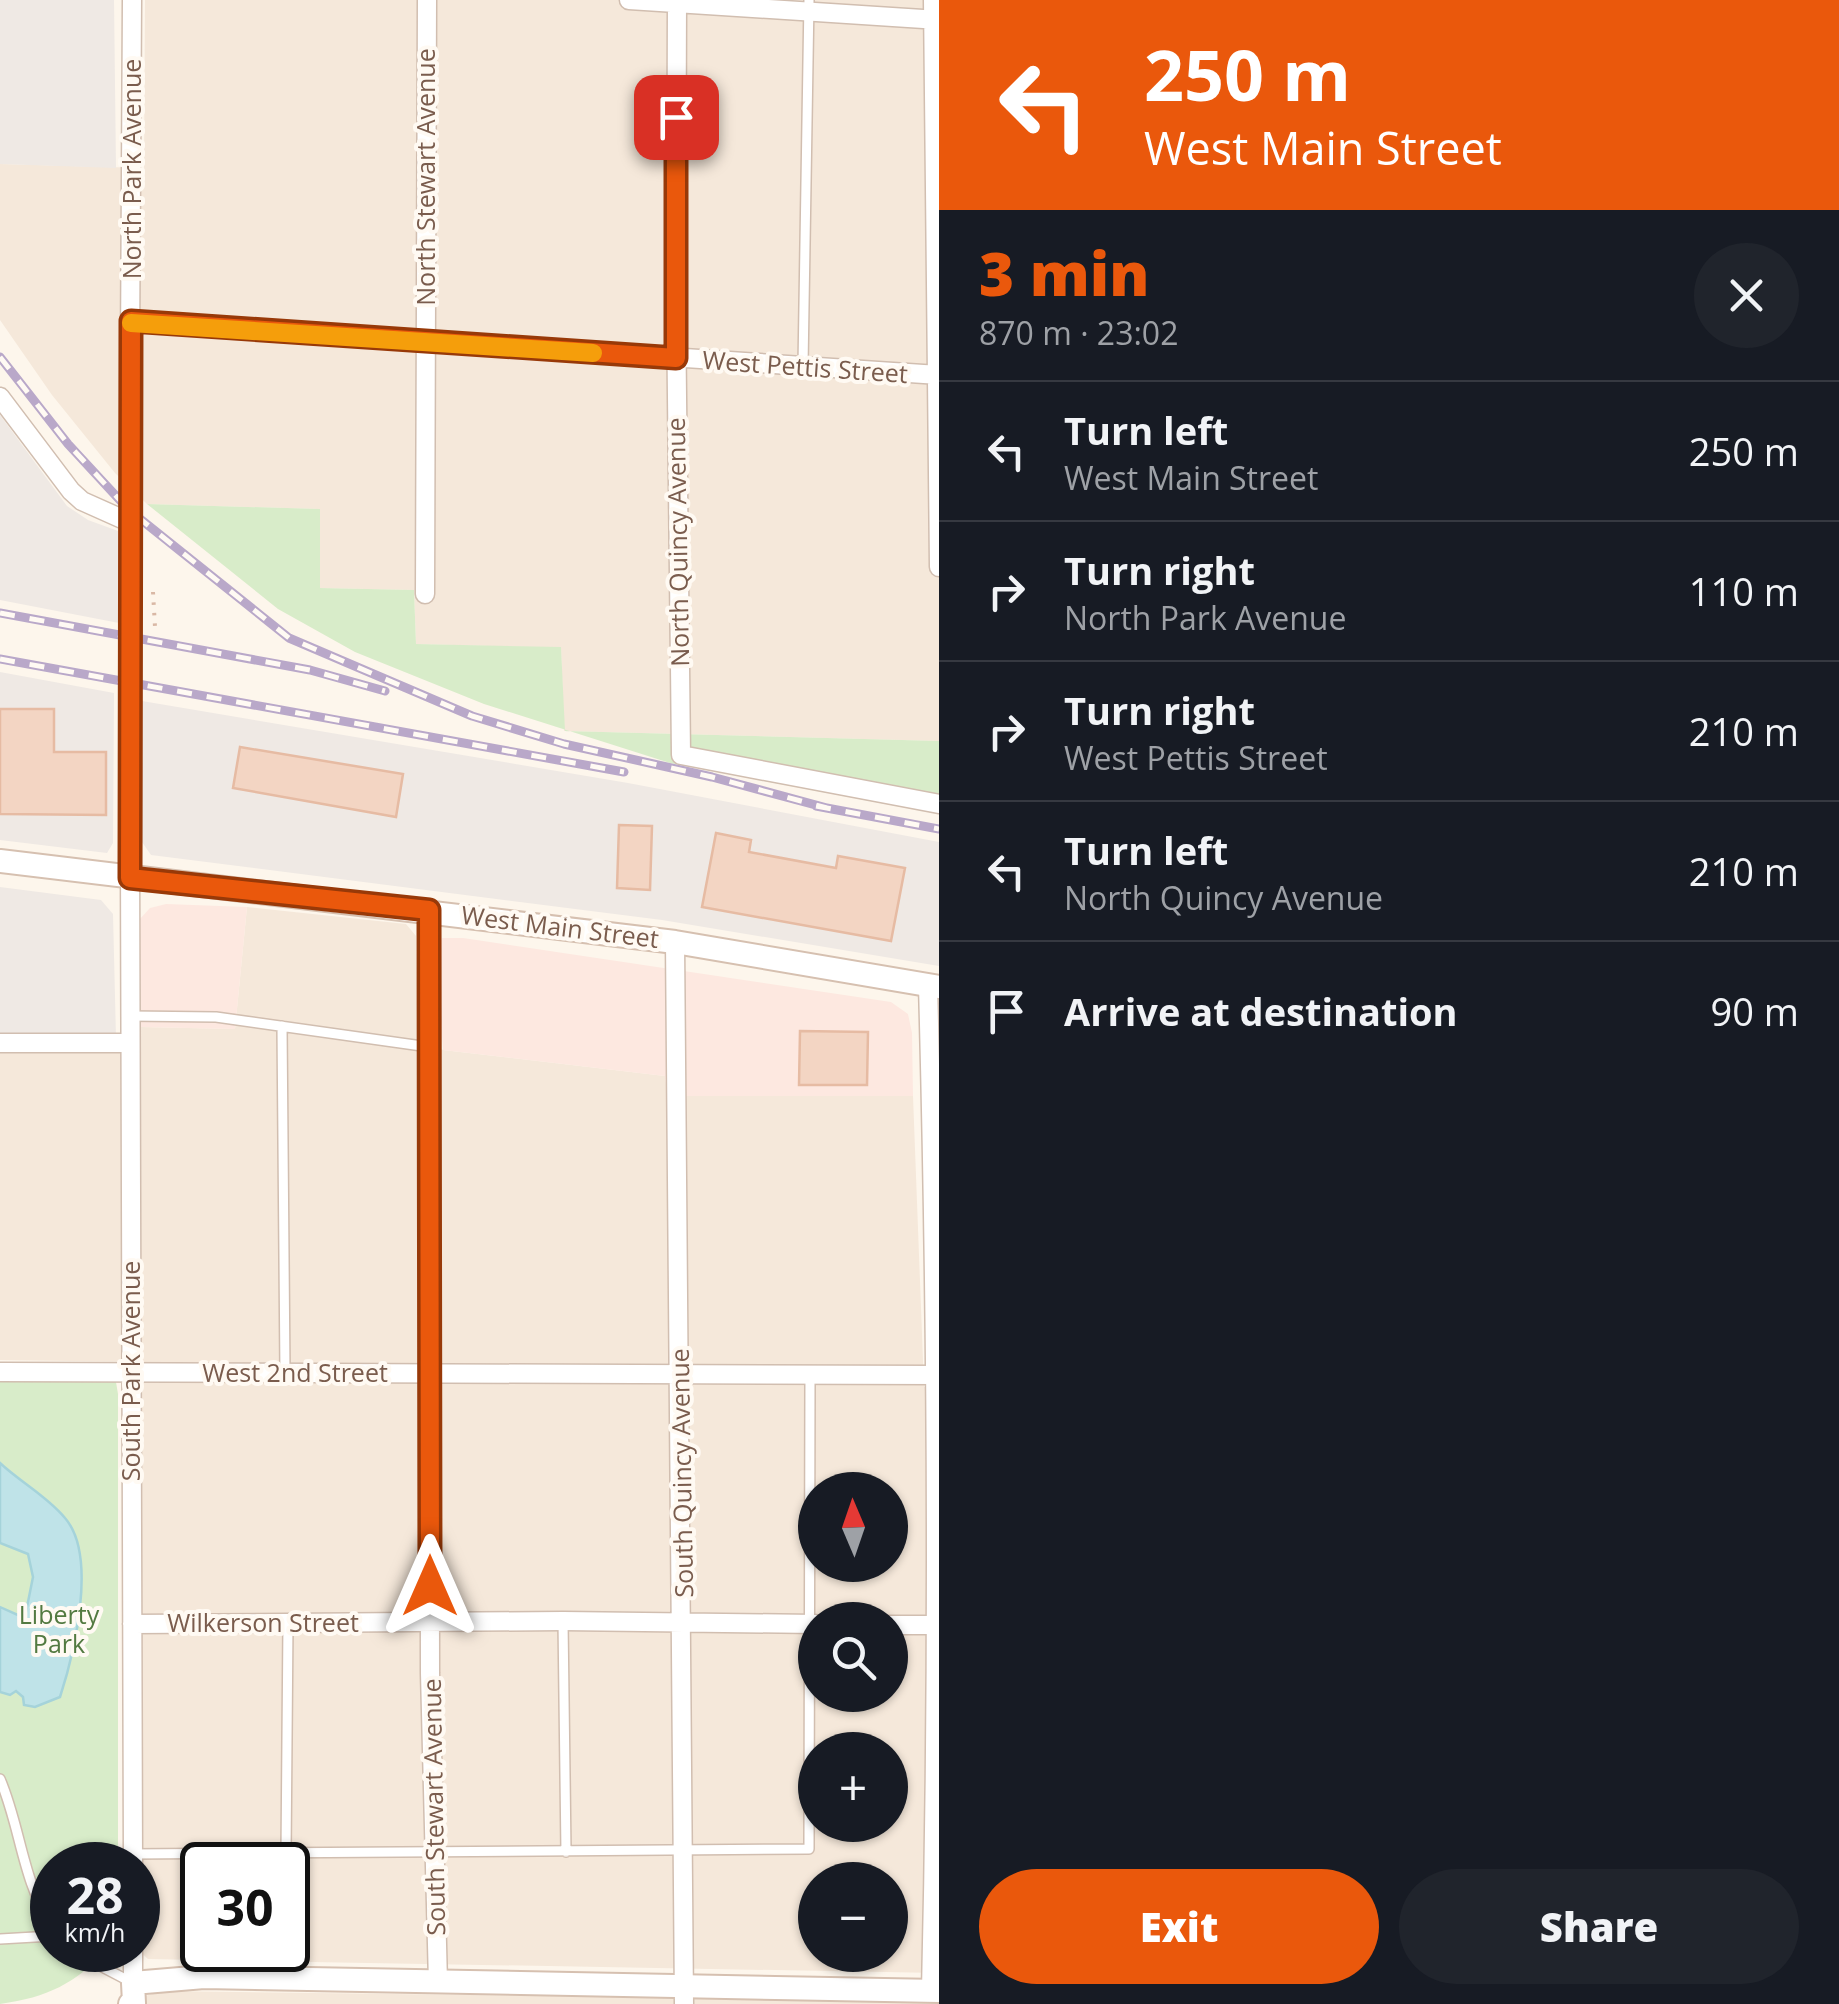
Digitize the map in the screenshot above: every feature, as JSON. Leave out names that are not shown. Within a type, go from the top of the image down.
[{"type":"main road","name":"West Main Street","points":[[0,861],[675,942],[934,986]]},
{"type":"main road","points":[[132,1999],[204,1977],[438,1983],[684,1996],[935,1991]]},
{"type":"street","name":"North Park Avenue","points":[[130,878],[132,0]]},
{"type":"street","name":"North Stewart Avenue","points":[[425,594],[426,0]]},
{"type":"street","points":[[629,0],[809,6],[936,20]]},
{"type":"street","points":[[933,0],[939,568]]},
{"type":"street","name":"North Quincy Avenue","points":[[677,2],[681,755],[939,804]]},
{"type":"street","name":"West Pettis Street","points":[[131,321],[938,375]]},
{"type":"street","points":[[0,397],[82,501],[129,522]]},
{"type":"street","name":"South Park Avenue","points":[[130,878],[133,1842]]},
{"type":"street","name":"South Stewart Avenue","points":[[429,910],[430,1622],[438,1983]]},
{"type":"street","name":"South Quincy Avenue","points":[[675,942],[684,1621],[684,1996]]},
{"type":"street","points":[[934,986],[939,1375],[935,1991]]},
{"type":"street","points":[[0,1042],[130,1044]]},
{"type":"street","name":"West 2nd Street","points":[[0,1372],[939,1375]]},
{"type":"street","name":"Wilkerson Street","points":[[132,1624],[798,1624]]},
{"type":"street","points":[[908,1624],[938,1625]]},
{"type":"street","points":[[132,1999],[133,1972]]},
{"type":"lane","points":[[802,366],[809,6]]},
{"type":"lane","points":[[130,1016],[216,1018],[429,1047]]},
{"type":"lane","points":[[282,1026],[285,1373]]},
{"type":"lane","points":[[810,1374],[812,1602]]},
{"type":"lane","points":[[563,1621],[566,1852]]},
{"type":"lane","points":[[286,1842],[288,1623]]},
{"type":"lane","points":[[310,1855],[810,1848],[811,1712]]},
{"type":"lane","points":[[0,1779],[14,1812],[30,1882]]},
{"type":"lane","points":[[0,1939],[30,1937]]},
{"type":"lane","points":[[102,1972],[132,1999]]},
{"type":"path","points":[[153,592],[156,627]]},
{"type":"shaded area","points":[[0,0],[114,0],[116,168],[0,164]]},
{"type":"shaded area","points":[[145,0],[939,0],[939,741],[564,731],[561,648],[416,644],[414,590],[320,588],[319,509],[147,504],[115,473],[52,395],[0,320],[0,164],[144,168]]},
{"type":"shaded area","points":[[0,415],[67,506],[88,520],[118,531],[119,623],[0,600]]},
{"type":"shaded area","points":[[0,672],[114,693],[113,843],[107,853],[0,840]]},
{"type":"shaded area","points":[[142,701],[628,783],[939,842],[939,966],[662,920],[151,855],[142,842]]},
{"type":"shaded area","points":[[0,887],[101,900],[113,914],[116,1038],[0,1037]]},
{"type":"shaded area","points":[[166,904],[247,907],[235,1029],[141,1027],[139,920],[150,908]]},
{"type":"shaded area","points":[[247,907],[406,924],[416,936],[418,1034],[443,1050],[665,1076],[668,1096],[913,1096],[924,1387],[939,1388],[939,1973],[882,1972],[908,1972],[908,1862],[798,1862],[798,1971],[310,1962],[310,1842],[180,1842],[180,1960],[160,1959],[160,1842],[139,1842],[141,1362],[0,1360],[0,1053],[141,1053],[141,1027],[235,1029]]},
{"type":"shaded area","points":[[442,938],[891,1002],[908,1014],[913,1096],[667,1096],[665,1076],[443,1050],[436,956]]},
{"type":"shaded area","points":[[163,1991],[939,2004],[141,2004],[145,1996]]},
{"type":"green space","points":[[147,504],[320,509],[320,588],[414,590],[416,644],[561,647],[565,730],[484,704],[355,652],[278,609]]},
{"type":"green space","points":[[569,731],[939,741],[939,814],[670,763]]},
{"type":"green space","name":"Liberty Park","points":[[0,1377],[105,1377],[116,1382],[118,1394],[118,1842],[30,1842],[30,1972],[83,1972],[59,1987],[0,2004]]},
{"type":"water","points":[[0,1463],[65,1518],[75,1535],[80,1556],[80,1606],[66,1679],[60,1697],[35,1707],[24,1705],[23,1697],[16,1691],[10,1695],[0,1692],[0,1607],[20,1616],[26,1612],[33,1577],[28,1554],[0,1543]]},
{"type":"building","points":[[0,709],[54,709],[54,752],[106,752],[106,815],[0,814]]},
{"type":"building","points":[[240,747],[403,774],[396,817],[233,788]]},
{"type":"building","points":[[619,825],[652,826],[650,890],[617,888]]},
{"type":"building","points":[[716,833],[751,840],[749,852],[836,868],[838,856],[905,868],[891,941],[702,907]]},
{"type":"building","points":[[800,1031],[868,1032],[867,1085],[799,1085]]},
{"type":"railway","points":[[0,357],[68,444],[129,510],[289,638],[472,716],[564,744],[827,808]]},
{"type":"railway","points":[[0,613],[310,670],[385,691]]},
{"type":"railway","points":[[0,659],[624,772]]},
{"type":"railway","points":[[816,806],[939,829]]},
{"type":"slow traffic","points":[[131,323],[593,353]]},
{"type":"route","points":[[430,1586],[429,910],[130,878],[131,321],[676,358],[676,117]]}]
